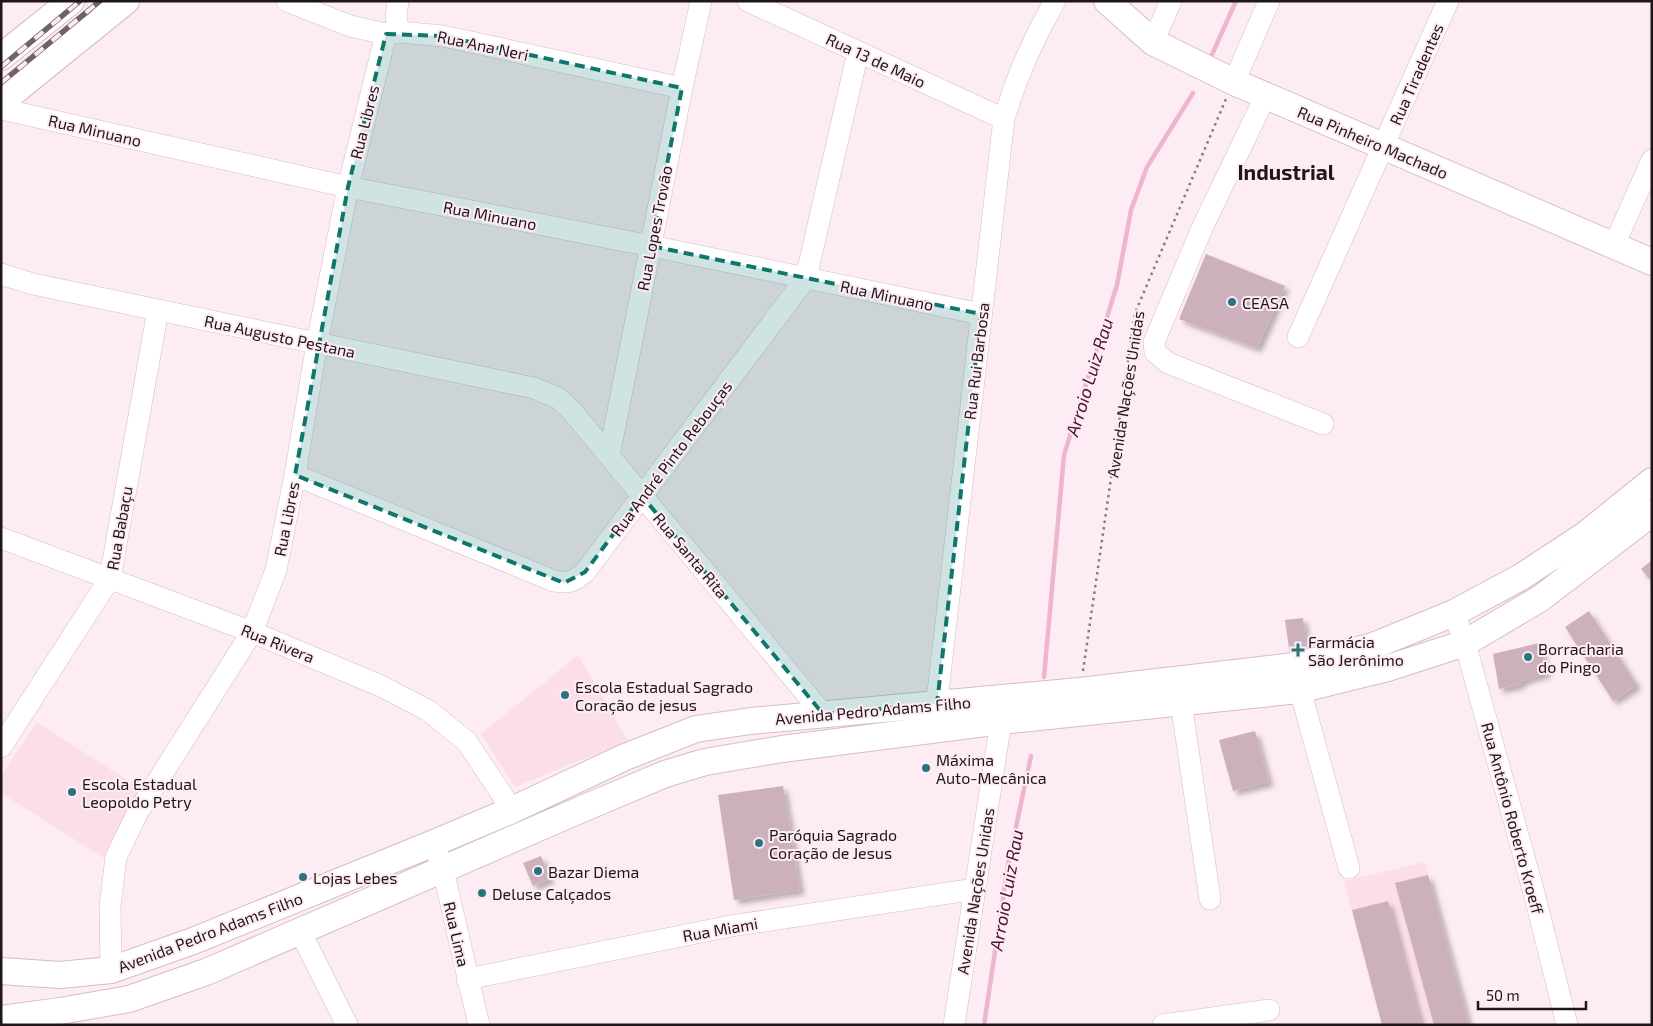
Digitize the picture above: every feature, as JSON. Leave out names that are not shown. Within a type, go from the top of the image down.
[{"type":"main road","points":[[1,57],[71,1]]},
{"type":"main road","name":"Rua Pinheiro Machado","points":[[1107,1],[1153,42],[1234,82],[1652,262]]},
{"type":"main road","points":[[1,102],[111,6]]},
{"type":"main road","name":"Avenida Pedro Adams Filho","points":[[1,1019],[61,1018],[129,999],[206,972],[665,774],[705,762],[782,749],[934,731],[1001,709],[1080,690],[1181,702],[1296,678],[1454,613],[1521,577],[1585,535],[1652,481]]},
{"type":"main road","name":"Avenida Pedro Adams Filho","points":[[1,971],[60,975],[111,970],[192,941],[434,843],[510,811],[625,757],[696,730],[751,721],[936,704],[1001,709],[1388,668],[1465,643],[1541,598],[1652,513]]},
{"type":"main road","points":[[290,902],[300,931]]},
{"type":"main road","points":[[192,941],[206,972]]},
{"type":"street","name":"Rua Ana Neri","points":[[287,1],[350,26],[392,33],[443,36],[682,88]]},
{"type":"street","name":"Rua Libres","points":[[111,970],[110,907],[116,857],[138,812],[252,632],[276,570],[348,187],[392,33],[398,1]]},
{"type":"street","name":"Rua Lopes Trovão","points":[[609,456],[701,1]]},
{"type":"street","name":"Rua 13 de Maio","points":[[748,1],[1004,119]]},
{"type":"street","name":"Rua Rui Barbosa","points":[[934,731],[1004,119],[1012,92],[1055,1]]},
{"type":"street","points":[[1153,42],[1171,1]]},
{"type":"street","points":[[1234,82],[1269,1]]},
{"type":"street","name":"Rua Tiradentes","points":[[1298,337],[1448,1]]},
{"type":"street","name":"Rua André Pinto Rebouças","points":[[295,475],[554,581],[564,583],[573,581],[585,572],[806,278],[858,52]]},
{"type":"street","points":[[1266,95],[1203,226],[1154,342],[1156,352],[1168,363],[1323,424]]},
{"type":"street","name":"Rua Minuano","points":[[1,109],[348,187],[651,246],[981,314]]},
{"type":"street","points":[[1614,245],[1652,160]]},
{"type":"street","name":"Rua Augusto Pestana","points":[[1,274],[33,284],[534,388],[558,398]]},
{"type":"street","name":"Rua Babaçu","points":[[1,747],[110,578],[158,310]]},
{"type":"street","name":"Rua Santa Rita","points":[[558,398],[571,410],[823,714]]},
{"type":"street","name":"Rua Rivera","points":[[1,538],[252,632],[381,686],[429,711],[467,742],[503,796],[510,811]]},
{"type":"street","name":"Rua Antônio Roberto Kroeff","points":[[1454,613],[1465,643],[1534,893],[1567,1025]]},
{"type":"street","points":[[1296,678],[1348,868]]},
{"type":"street","points":[[1181,702],[1210,900]]},
{"type":"street","name":"Avenida Nações Unidas","points":[[954,1025],[1001,709]]},
{"type":"street","name":"Rua Lima","points":[[434,843],[443,870],[479,1025]]},
{"type":"street","name":"Rua Miami","points":[[467,979],[731,926],[975,889]]},
{"type":"street","points":[[300,931],[347,1025]]},
{"type":"street","points":[[1163,1025],[1269,1010]]},
{"type":"path","name":"Avenida Nações Unidas","points":[[1080,690],[1135,313],[1234,82]]},
{"type":"highlighted area","points":[[386,34],[443,36],[682,88],[651,246],[981,314],[937,704],[823,714],[642,496],[585,572],[564,583],[295,475],[348,187]]},
{"type":"shaded area","name":"Escola Estadual Sagrado Coração de jesus","points":[[578,655],[628,741],[515,787],[481,734]]},
{"type":"shaded area","name":"Escola Estadual Leopoldo Petry","points":[[37,722],[144,791],[107,860],[1,793],[1,776]]},
{"type":"shaded area","points":[[1425,862],[1469,1025],[1382,1025],[1344,881]]},
{"type":"building","name":"CEASA","points":[[1206,254],[1285,286],[1257,348],[1179,319]]},
{"type":"building","points":[[1652,560],[1652,582],[1641,569]]},
{"type":"building","points":[[1589,611],[1637,685],[1613,701],[1565,627]]},
{"type":"building","points":[[1303,618],[1308,660],[1291,662],[1285,620]]},
{"type":"building","points":[[1539,643],[1547,673],[1521,681],[1521,684],[1499,689],[1493,654]]},
{"type":"building","points":[[1255,731],[1269,782],[1233,791],[1219,740]]},
{"type":"building","name":"Paróquia Sagrado Coração de Jesus","points":[[783,786],[800,890],[734,900],[718,795]]},
{"type":"building","points":[[541,856],[550,879],[533,886],[523,863]]},
{"type":"building","points":[[1428,875],[1469,1025],[1434,1025],[1395,883]]},
{"type":"building","points":[[1388,901],[1421,1025],[1382,1025],[1352,910]]},
{"type":"waterway","name":"Arroio Luiz Rau","points":[[1210,59],[1236,1]]},
{"type":"waterway","name":"Arroio Luiz Rau","points":[[1044,677],[1064,455],[1117,285],[1131,210],[1147,167],[1193,93]]},
{"type":"waterway","name":"Arroio Luiz Rau","points":[[984,1025],[1008,865],[1031,756]]},
{"type":"railway","points":[[1,67],[80,1]]},
{"type":"railway","points":[[1,83],[100,1]]},
{"type":"place","name":"CEASA","points":[[1232,302]]},
{"type":"place","name":"Farmácia São Jerônimo","points":[[1298,650]]},
{"type":"place","name":"Borracharia do Pingo","points":[[1528,657]]},
{"type":"place","name":"Escola Estadual Sagrado Coração de jesus","points":[[565,695]]},
{"type":"place","name":"Máxima Auto-Mecânica","points":[[926,768]]},
{"type":"place","name":"Escola Estadual Leopoldo Petry","points":[[72,792]]},
{"type":"place","name":"Paróquia Sagrado Coração de Jesus","points":[[759,843]]},
{"type":"place","name":"Bazar Diema","points":[[538,871]]},
{"type":"place","name":"Lojas Lebes","points":[[303,877]]},
{"type":"place","name":"Deluse Calçados","points":[[482,893]]},
{"type":"district","name":"Industrial","points":[[1286,171]]}]
